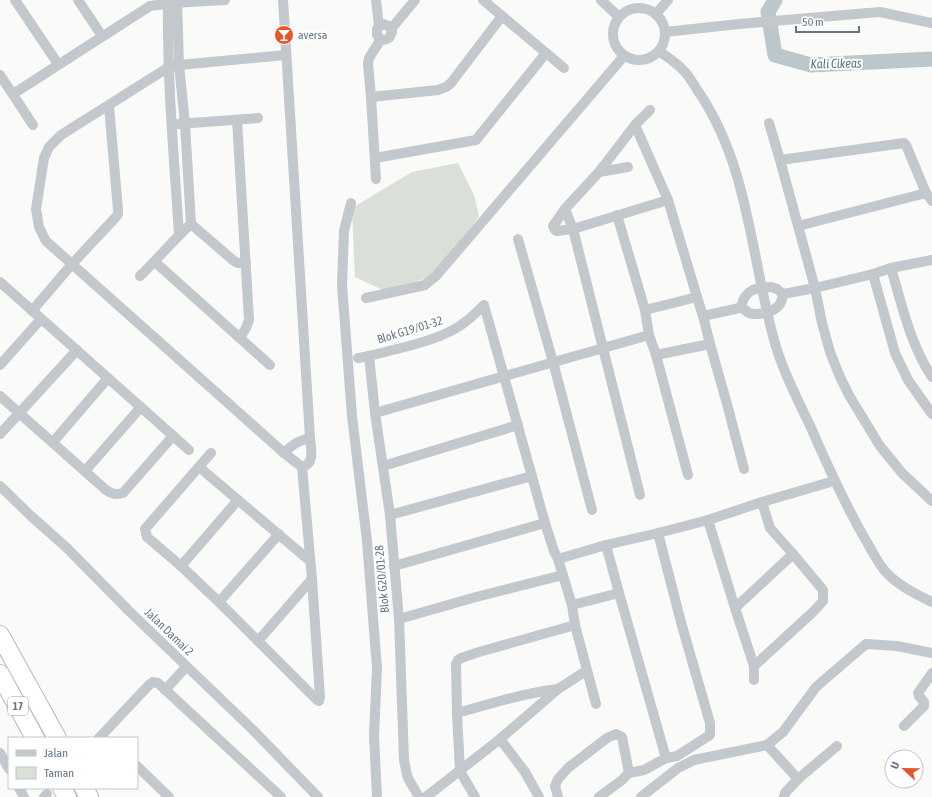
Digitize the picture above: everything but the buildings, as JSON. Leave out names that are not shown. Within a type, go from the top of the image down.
[{"type":"highway","name":"17","points":[[0,635],[56,737]]},
{"type":"highway","name":"17","points":[[0,674],[34,737]]},
{"type":"highway","points":[[51,793],[67,797]]},
{"type":"street","points":[[15,0],[58,64]]},
{"type":"street","points":[[78,0],[102,36]]},
{"type":"street","points":[[13,94],[152,3],[225,0]]},
{"type":"street","points":[[283,0],[311,460],[306,466],[302,467]]},
{"type":"street","points":[[376,0],[379,26],[376,32],[377,35],[384,40],[389,38],[391,35],[391,29],[415,0]]},
{"type":"street","points":[[483,0],[564,68]]},
{"type":"street","points":[[602,0],[619,17]]},
{"type":"street","points":[[656,14],[668,0]]},
{"type":"street","points":[[174,2],[174,66],[171,125],[179,234]]},
{"type":"street","points":[[640,8],[649,10],[656,14],[662,22],[665,32],[664,42],[659,51],[654,56],[646,60],[631,60],[624,56],[616,47],[612,35],[614,26],[619,17],[632,9],[640,8]]},
{"type":"street","points":[[665,32],[880,12],[932,23]]},
{"type":"street","points":[[371,97],[438,90],[446,87],[451,83],[502,16]]},
{"type":"street","points":[[379,26],[386,25],[391,29]]},
{"type":"street","points":[[376,179],[368,61],[381,39]]},
{"type":"street","points":[[659,51],[685,72],[708,106],[722,134],[736,171],[751,230],[773,338],[786,374],[834,480],[860,530],[884,570],[899,584],[932,602]]},
{"type":"street","points":[[375,158],[476,140],[546,53]]},
{"type":"street","points":[[211,453],[145,529],[146,537],[181,566],[220,602],[317,700],[319,700],[312,579],[302,467],[284,453],[46,241],[39,227],[36,209],[44,158],[48,147],[61,135],[174,66],[286,55]]},
{"type":"street","points":[[366,298],[424,285],[436,276],[624,56]]},
{"type":"street","points":[[174,66],[185,124],[191,224],[234,261],[238,263],[246,263]]},
{"type":"street","points":[[0,75],[33,125]]},
{"type":"street","points":[[32,311],[72,264],[115,218],[118,212],[109,106]]},
{"type":"street","points":[[650,110],[635,125],[599,172],[565,209],[553,226],[557,231],[574,229],[668,200]]},
{"type":"street","points":[[171,125],[258,118]]},
{"type":"street","points":[[237,120],[249,320],[240,338]]},
{"type":"street","points":[[769,123],[815,288],[830,352],[840,377],[850,397],[880,446],[902,472],[932,502]]},
{"type":"street","points":[[635,125],[668,200],[703,316],[744,468]]},
{"type":"street","points":[[780,160],[902,143],[906,145],[929,197],[798,226]]},
{"type":"street","points":[[599,172],[628,167]]},
{"type":"street","points":[[351,203],[344,231],[342,285],[352,416],[367,541],[377,668],[374,736],[377,797]]},
{"type":"street","points":[[565,209],[574,229],[640,495]]},
{"type":"street","points":[[617,215],[645,310],[649,335],[656,355],[688,475]]},
{"type":"street","points":[[140,276],[155,262],[179,234],[191,224]]},
{"type":"street","points":[[518,239],[553,362],[592,510]]},
{"type":"street","points":[[783,294],[815,288],[873,274],[891,268],[932,260]]},
{"type":"street","points":[[155,262],[270,365]]},
{"type":"street","points":[[891,268],[914,344],[932,377]]},
{"type":"street","points":[[873,274],[895,353],[908,380],[932,414]]},
{"type":"street","points":[[741,307],[743,300],[751,290],[771,286],[783,294]]},
{"type":"street","points":[[2,287],[32,311],[189,450]]},
{"type":"street","points":[[741,307],[749,313],[756,314],[767,312],[776,309],[781,303],[783,294]]},
{"type":"street","points":[[645,310],[697,297]]},
{"type":"street","name":"Blok G19/01-32","points":[[358,358],[428,340],[448,332],[461,325],[484,305],[504,376]]},
{"type":"street","points":[[703,316],[741,307]]},
{"type":"street","points":[[0,365],[41,319]]},
{"type":"street","points":[[375,413],[649,335]]},
{"type":"street","points":[[656,355],[710,344]]},
{"type":"street","points":[[0,434],[76,350]]},
{"type":"street","name":"Blok G20/01-28","points":[[369,356],[375,413],[390,515],[398,619],[404,760],[407,775],[419,797]]},
{"type":"street","points":[[504,376],[545,523],[572,605],[575,625],[586,671],[596,704]]},
{"type":"street","points":[[53,442],[108,378]]},
{"type":"street","points":[[0,396],[106,490],[113,494],[118,495],[123,493],[173,436]]},
{"type":"street","points":[[85,471],[141,407]]},
{"type":"street","points":[[383,466],[518,425]]},
{"type":"street","points":[[284,453],[294,444],[310,438]]},
{"type":"street","points":[[199,467],[310,561]]},
{"type":"street","points":[[390,515],[532,476]]},
{"type":"street","points":[[558,559],[606,545],[708,520],[834,480]]},
{"type":"street","name":"Jalan Damai 2","points":[[0,486],[31,516],[68,548],[128,610],[253,730],[318,797]]},
{"type":"street","points":[[181,566],[238,500]]},
{"type":"street","points":[[754,666],[823,601],[823,590],[770,528],[762,502]]},
{"type":"street","points":[[708,520],[754,666],[754,680]]},
{"type":"street","points":[[394,566],[545,523]]},
{"type":"street","points":[[599,797],[629,773],[644,770],[666,758],[677,756],[710,735],[710,723],[682,626],[658,533]]},
{"type":"street","points":[[220,602],[279,534]]},
{"type":"street","points":[[606,545],[666,758]]},
{"type":"street","points":[[735,608],[793,554]]},
{"type":"street","points":[[398,619],[562,575]]},
{"type":"street","points":[[258,641],[312,579]]},
{"type":"street","points":[[572,605],[619,593]]},
{"type":"street","points":[[476,797],[460,770],[456,664],[458,660],[479,652],[575,625]]},
{"type":"street","points":[[643,796],[678,768],[694,760],[767,745],[783,732],[816,687],[866,644],[897,646],[932,653]]},
{"type":"street","points":[[165,690],[186,667]]},
{"type":"street","points":[[426,797],[500,739],[558,689],[586,671]]},
{"type":"street","points":[[904,726],[924,706],[924,702],[918,693],[932,673]]},
{"type":"street","points":[[103,737],[149,685],[153,682],[158,683],[281,797]]},
{"type":"street","points":[[457,714],[509,698],[558,689]]},
{"type":"street","points":[[558,797],[555,786],[558,779],[568,768],[607,738],[616,734],[622,737],[629,773]]},
{"type":"street","points":[[500,739],[525,772],[539,797]]},
{"type":"street","points":[[767,745],[798,779]]},
{"type":"street","points":[[784,797],[785,793],[798,779],[837,746]]},
{"type":"street","points":[[0,753],[8,768]]},
{"type":"street","points":[[138,767],[170,797]]},
{"type":"green space","points":[[458,163],[474,195],[479,216],[437,275],[385,291],[355,277],[352,208],[412,172]]},
{"type":"waterway","name":"Kali Cikeas","points":[[775,0],[768,12],[775,55],[811,65],[932,59]]},
{"type":"place","name":"aversa","points":[[284,35]]}]
